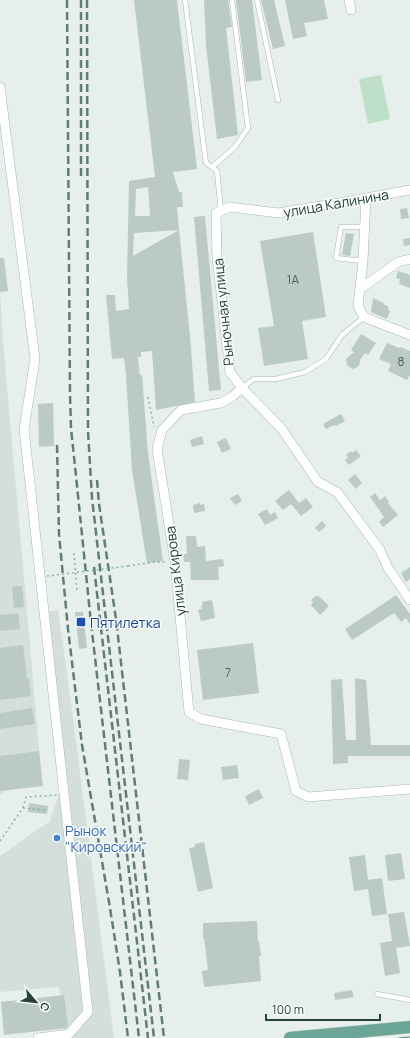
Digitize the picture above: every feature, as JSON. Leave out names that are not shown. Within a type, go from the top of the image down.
[{"type":"main road","points":[[290,1038],[410,1028]]},
{"type":"street","points":[[349,0],[351,10]]},
{"type":"street","points":[[0,87],[35,359],[24,429],[88,1012],[69,1034],[38,1038]]},
{"type":"street","name":"улица Калинина","points":[[218,212],[230,207],[278,213],[410,190]]},
{"type":"street","points":[[366,198],[363,261],[358,306],[364,317],[410,335]]},
{"type":"street","name":"Рыночная улица","points":[[218,212],[217,257],[230,372],[242,388],[281,428],[318,482],[336,492],[380,550],[388,568],[410,600]]},
{"type":"street","points":[[360,289],[398,262],[410,259]]},
{"type":"street","name":"улица Кирова","points":[[242,388],[233,396],[221,403],[181,410],[162,430],[158,449],[175,562],[190,712],[201,719],[281,734],[296,791],[308,797],[410,788]]},
{"type":"lane","points":[[185,0],[206,163],[217,171],[218,212]]},
{"type":"lane","points":[[212,167],[235,147],[248,128],[232,0]]},
{"type":"lane","points":[[257,0],[278,100]]},
{"type":"lane","points":[[363,261],[336,258],[341,226],[365,227]]},
{"type":"lane","points":[[242,388],[254,379],[276,379],[305,372],[326,359],[342,335],[364,317]]},
{"type":"lane","points":[[377,994],[410,1000]]},
{"type":"path","points":[[148,397],[154,427]]},
{"type":"path","points":[[74,553],[77,591]]},
{"type":"path","points":[[47,576],[155,562],[175,562]]},
{"type":"path","points":[[0,841],[23,808],[26,797],[64,795]]},
{"type":"path","points":[[23,808],[45,810]]},
{"type":"shaded area","points":[[0,290],[3,341],[41,770],[0,794]]},
{"type":"shaded area","name":"Рынок \"Кировский\"","points":[[58,610],[114,1038],[63,1038],[59,987],[0,992],[0,856],[50,821],[62,784],[45,612]]},
{"type":"green space","points":[[381,75],[390,119],[368,124],[359,79]]},
{"type":"building","points":[[134,0],[177,0],[197,169],[173,172],[179,192],[182,192],[183,207],[177,207],[195,402],[156,410],[152,351],[141,352],[141,357],[138,357],[140,375],[142,375],[148,453],[163,561],[147,563],[132,470],[124,358],[112,359],[106,295],[115,295],[116,311],[129,309],[127,278],[129,181],[155,177]],"holes":[[[148,187],[150,216],[135,216],[136,189]],[[179,230],[133,256],[134,233]]]},
{"type":"building","points":[[204,0],[228,0],[232,27],[226,28],[238,135],[217,139],[206,46]]},
{"type":"building","points":[[236,0],[252,0],[262,80],[246,82]]},
{"type":"building","points":[[261,0],[274,0],[285,46],[273,49]]},
{"type":"building","points":[[285,0],[324,0],[328,19],[304,23],[307,36],[293,39]]},
{"type":"building","points":[[407,208],[409,218],[401,219],[400,209]]},
{"type":"building","points":[[205,216],[221,390],[209,391],[194,217]]},
{"type":"building","points":[[313,232],[326,317],[302,321],[308,359],[264,366],[258,328],[274,326],[260,241]]},
{"type":"building","points":[[346,233],[354,234],[350,256],[342,255]]},
{"type":"building","points":[[410,238],[410,245],[404,246],[403,239]]},
{"type":"building","points":[[0,258],[4,258],[8,291],[0,292]]},
{"type":"building","points":[[398,271],[410,275],[410,288],[399,284],[400,279],[396,278]]},
{"type":"building","points":[[373,298],[389,307],[388,310],[390,311],[387,319],[371,312]]},
{"type":"building","points":[[361,334],[376,343],[368,355],[365,353],[360,360],[358,367],[352,369],[347,365],[346,359],[354,352],[351,350]]},
{"type":"building","points":[[387,343],[410,351],[410,375],[407,380],[388,371],[391,364],[379,359]]},
{"type":"building","points":[[53,403],[54,446],[39,447],[38,404]]},
{"type":"building","points":[[341,414],[345,421],[326,429],[323,424]]},
{"type":"building","points":[[202,436],[204,444],[192,447],[190,440]]},
{"type":"building","points":[[226,438],[231,449],[222,453],[217,442]]},
{"type":"building","points":[[356,450],[361,456],[349,465],[345,460],[348,457],[346,455],[351,451],[352,453]]},
{"type":"building","points":[[355,474],[362,483],[356,489],[348,480]]},
{"type":"building","points":[[289,490],[299,503],[306,498],[313,507],[301,516],[291,504],[283,510],[275,501]]},
{"type":"building","points":[[375,493],[380,500],[385,496],[389,502],[388,503],[398,515],[383,527],[379,522],[384,517],[370,497]]},
{"type":"building","points":[[238,494],[242,501],[235,505],[230,498]]},
{"type":"building","points":[[200,503],[200,505],[204,504],[205,511],[194,513],[193,505]]},
{"type":"building","points":[[267,509],[270,515],[275,512],[278,518],[265,525],[258,514]]},
{"type":"building","points":[[322,521],[326,526],[319,532],[315,528]]},
{"type":"building","points":[[186,536],[196,536],[197,547],[205,546],[206,561],[223,559],[224,566],[218,567],[219,580],[191,580],[190,562],[184,562],[183,554],[187,554]]},
{"type":"building","points":[[410,567],[410,579],[406,582],[401,573]]},
{"type":"building","points":[[22,586],[24,607],[14,608],[12,587]]},
{"type":"building","points":[[317,595],[329,606],[320,615],[311,605],[313,602],[311,600]]},
{"type":"building","points":[[396,595],[410,614],[410,624],[406,618],[401,622],[394,613],[352,640],[345,629]]},
{"type":"building","points":[[212,600],[215,618],[201,621],[198,610],[202,609],[202,602]]},
{"type":"building","points":[[75,612],[83,612],[87,648],[79,649]]},
{"type":"building","points":[[18,613],[20,629],[0,631],[0,615]]},
{"type":"building","points":[[253,643],[259,693],[203,700],[197,650]]},
{"type":"building","points":[[23,645],[31,696],[0,700],[0,648]]},
{"type":"building","points":[[355,678],[366,680],[371,745],[410,745],[410,756],[348,756],[348,763],[333,764],[331,680],[342,679],[346,740],[356,740]]},
{"type":"building","points":[[32,708],[35,724],[0,729],[0,713]]},
{"type":"building","points":[[39,751],[43,786],[0,791],[0,756]]},
{"type":"building","points":[[179,759],[190,760],[188,780],[177,779]]},
{"type":"building","points":[[237,765],[239,778],[223,780],[221,767]]},
{"type":"building","points":[[259,789],[263,798],[249,805],[245,796]]},
{"type":"building","points":[[29,803],[48,806],[47,814],[28,812]]},
{"type":"building","points":[[204,842],[213,888],[198,892],[189,848],[195,847],[195,844]]},
{"type":"building","points":[[401,853],[405,879],[388,881],[385,855]]},
{"type":"building","points":[[365,855],[368,880],[382,878],[387,914],[372,916],[368,889],[354,891],[349,857]]},
{"type":"building","points":[[404,912],[410,946],[396,948],[400,973],[385,976],[380,943],[392,941],[388,914]]},
{"type":"building","points":[[257,921],[258,941],[261,956],[259,956],[261,981],[204,987],[202,971],[208,970],[203,938],[203,923]]},
{"type":"building","points":[[352,990],[354,997],[335,1000],[334,993]]},
{"type":"building","points":[[64,995],[68,1026],[66,1028],[4,1035],[1,1002]]},
{"type":"tram line","points":[[399,1038],[410,1037]]},
{"type":"railway","points":[[67,0],[71,428],[91,623],[139,1038]]},
{"type":"railway","points":[[81,0],[81,178]]},
{"type":"railway","points":[[87,0],[88,431],[92,498],[154,1038]]},
{"type":"railway","points":[[57,445],[59,534],[68,629],[82,745],[110,908],[128,1038]]},
{"type":"railway","points":[[97,480],[99,504],[116,619],[164,1038]]},
{"type":"railway","points":[[94,567],[148,1038]]},
{"type":"place","name":"Пятилетка","points":[[81,622]]},
{"type":"place","name":"Рынок \"Кировский\"","points":[[57,838]]}]
